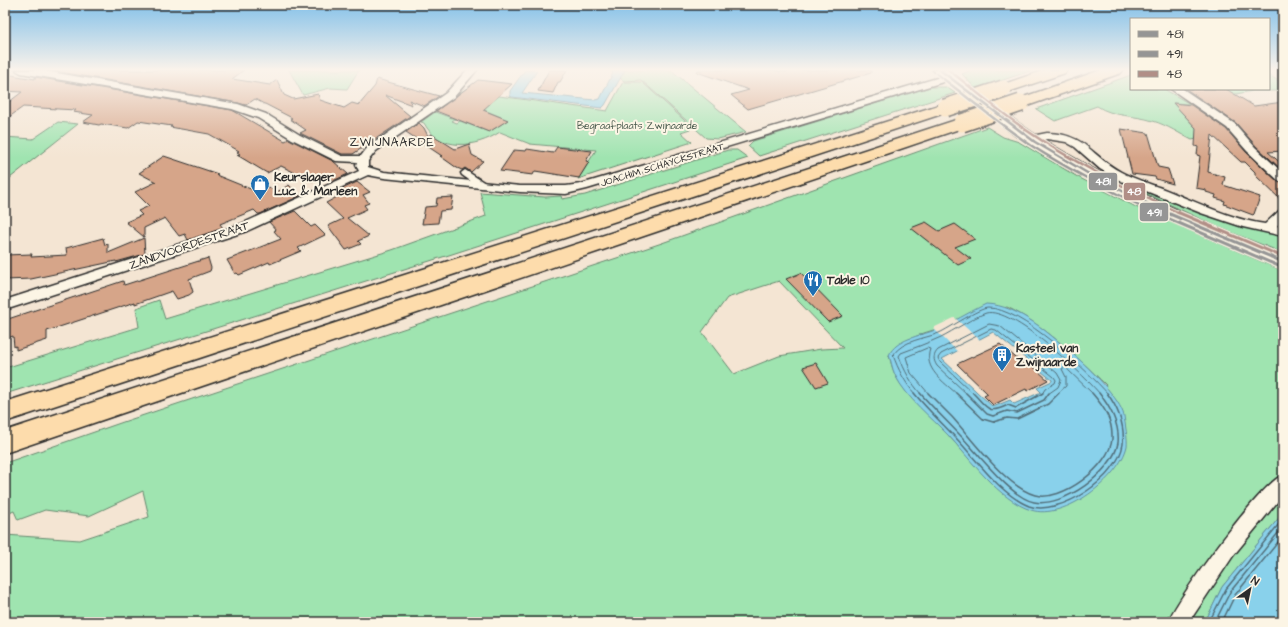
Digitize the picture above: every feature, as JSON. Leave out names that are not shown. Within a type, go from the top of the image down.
[{"type":"highway","points":[[5,412],[972,99]]},
{"type":"highway","points":[[5,442],[1033,99]]},
{"type":"main road","points":[[978,99],[1031,139],[1124,192],[1175,216],[1283,262]]},
{"type":"street","name":"JOACHIM SCHAYCKSTRAAT","points":[[194,99],[234,106],[262,116],[303,140],[340,159],[368,165],[384,175],[551,190],[583,187],[864,99]]},
{"type":"street","name":"ZANDVOORDESTRAAT","points":[[5,305],[243,228],[368,165],[372,149],[402,131],[444,99]]},
{"type":"street","points":[[1191,99],[1231,126],[1251,149],[1283,179]]},
{"type":"street","points":[[1031,139],[1046,136],[1061,136],[1074,141],[1116,174],[1215,214],[1259,227],[1270,228],[1283,232]]},
{"type":"street","points":[[465,173],[482,185]]},
{"type":"street","points":[[1270,228],[1271,224],[1283,214]]},
{"type":"street","points":[[1178,622],[1207,578],[1247,523],[1283,483]]},
{"type":"green space","name":"Begraafplaats Zwijnaarde","points":[[459,99],[522,99],[607,111],[613,99],[661,99],[693,128],[681,132],[692,142],[578,179],[596,150],[530,144],[500,132],[469,144],[448,143],[439,139],[424,123],[421,122],[435,112],[455,119],[452,121],[457,123],[460,121],[489,132],[508,120]]},
{"type":"green space","points":[[663,99],[706,99],[746,132],[718,139],[706,138]]},
{"type":"green space","points":[[890,99],[936,99],[759,156],[748,146],[753,141]]},
{"type":"green space","points":[[1063,99],[1182,99],[1190,104],[1173,103],[1205,137],[1192,140],[1158,123],[1146,119],[1117,114],[1103,110],[1097,106],[1055,121],[1036,109]]},
{"type":"green space","points":[[58,122],[78,124],[5,182],[5,137],[33,139]]},
{"type":"green space","points":[[987,127],[1003,137],[1019,142],[1076,176],[1138,208],[1283,271],[1283,513],[1222,587],[1205,622],[5,622],[5,535],[80,540],[149,517],[143,491],[89,516],[45,510],[18,520],[14,511],[5,515],[5,463],[126,421],[662,243]],"holes":[[[779,281],[843,348],[821,349],[779,356],[734,374],[702,332],[727,298]],[[1007,307],[1021,314],[1047,332],[1106,385],[1007,496],[980,471],[939,425],[907,393],[896,377],[889,355],[910,339],[924,333]]]},
{"type":"green space","points":[[728,150],[737,150],[748,158],[449,255],[5,394],[5,368],[139,327],[136,308],[159,300],[165,319],[392,250],[486,216],[480,192],[545,197],[561,196],[562,199],[585,195]]},
{"type":"green space","points":[[1113,176],[1214,217],[1252,229],[1277,231],[1283,226],[1283,253],[1218,227],[1110,177]]},
{"type":"water","points":[[530,99],[608,99],[602,108]]},
{"type":"water","points":[[986,304],[1010,310],[1034,322],[1081,361],[1104,384],[1122,409],[1127,446],[1114,471],[1089,494],[1074,503],[1059,509],[1044,512],[1031,510],[1019,505],[997,489],[949,436],[906,392],[893,370],[889,355],[897,345],[941,327]],"holes":[[[993,332],[1052,380],[1037,388],[1041,392],[1014,404],[1010,400],[993,407],[942,359]]]},
{"type":"water","points":[[1283,513],[1283,622],[1205,622],[1222,587]]},
{"type":"pier","points":[[954,318],[981,341],[958,352],[933,328]]},
{"type":"building","points":[[13,99],[168,99],[232,110],[285,141],[289,139],[333,161],[348,174],[333,181],[326,175],[312,181],[281,166],[267,173],[237,155],[240,154],[237,152],[239,151],[209,134],[170,127],[172,126],[138,121],[128,128],[101,124],[99,125],[83,122],[93,115],[73,112],[76,110],[23,107],[5,120],[5,105]]},
{"type":"building","points":[[217,99],[255,99],[246,105]]},
{"type":"building","points":[[255,99],[320,99],[344,108],[352,103],[359,105],[364,99],[390,99],[410,116],[353,154],[342,154],[300,133],[306,130],[290,119],[292,118]]},
{"type":"building","points":[[397,99],[434,99],[424,106],[409,100],[412,105]]},
{"type":"building","points":[[452,99],[495,99],[483,110],[508,120],[489,132],[436,111]]},
{"type":"building","points":[[736,99],[781,99],[748,109]]},
{"type":"building","points":[[1201,99],[1243,99],[1254,106],[1283,102],[1283,151],[1268,152],[1283,165],[1283,171],[1256,146],[1236,123]]},
{"type":"building","points":[[1173,103],[1191,105],[1226,129],[1246,152],[1278,182],[1283,183],[1283,202],[1255,175],[1255,172],[1245,162],[1241,162],[1212,135],[1208,172],[1225,177],[1223,185],[1260,197],[1253,215],[1224,204],[1225,201],[1215,198],[1216,195],[1206,192],[1206,190],[1196,188],[1200,156],[1197,155],[1198,147],[1195,146],[1196,128]]},
{"type":"building","points":[[419,123],[424,128],[428,136],[431,134],[455,149],[469,144],[472,155],[483,161],[471,172],[465,168],[462,170],[457,168],[406,132]]},
{"type":"building","points":[[1121,129],[1148,133],[1158,167],[1168,169],[1173,184],[1156,179],[1155,177],[1132,174]]},
{"type":"building","points":[[557,147],[592,151],[586,161],[589,162],[579,178],[535,171],[533,175],[500,171],[514,150],[526,151],[527,149],[553,153]]},
{"type":"building","points":[[164,156],[218,174],[216,175],[253,190],[265,185],[277,192],[289,185],[300,196],[260,214],[254,210],[220,224],[223,228],[188,240],[185,234],[179,236],[165,218],[144,228],[144,237],[126,222],[142,215],[138,211],[149,206],[135,192],[156,182],[139,173]]},
{"type":"building","points":[[357,182],[370,192],[363,195],[369,203],[364,205],[367,209],[347,218],[369,236],[358,241],[361,244],[346,250],[328,226],[343,219],[326,203],[346,192],[342,189]]},
{"type":"building","points":[[453,197],[451,210],[440,211],[438,223],[422,224],[425,207],[436,206],[437,198]]},
{"type":"building","points":[[295,211],[311,227],[315,225],[325,235],[298,248],[301,251],[270,264],[269,262],[239,275],[237,273],[235,274],[227,260],[281,239],[269,222]]},
{"type":"building","points":[[926,222],[939,231],[955,224],[975,239],[955,247],[971,259],[958,265],[911,228]]},
{"type":"building","points":[[103,238],[105,245],[108,244],[108,253],[144,238],[145,254],[116,262],[31,279],[5,280],[5,255],[32,254],[31,257],[67,255],[66,248]]},
{"type":"building","points":[[208,258],[211,268],[210,271],[189,279],[193,292],[189,295],[177,299],[172,291],[135,304],[135,302],[47,331],[47,340],[16,350],[16,346],[14,347],[13,336],[5,339],[5,320],[123,281],[124,285]]},
{"type":"building","points":[[801,273],[843,316],[828,322],[786,279]]},
{"type":"building","name":"Kasteel van Zwijnaarde","points":[[1000,344],[1023,364],[1028,362],[1048,380],[1027,391],[1026,389],[993,405],[984,396],[988,394],[957,364]]},
{"type":"building","points":[[816,363],[828,383],[816,387],[803,367]]},
{"type":"transit line","name":"491","points":[[969,99],[1009,130],[1034,147],[1093,182],[1154,212],[1281,267]]},
{"type":"transit line","name":"481","points":[[978,99],[1023,134],[1094,177],[1187,222],[1283,262]]},
{"type":"transit line","name":"48","points":[[986,99],[1038,138],[1067,156],[1127,188],[1189,217],[1283,257]]},
{"type":"place","name":"Keurslager Luc & Marleen","points":[[260,201]]},
{"type":"place","name":"Table 10","points":[[813,297]]},
{"type":"place","name":"Kasteel van Zwijnaarde","points":[[1002,372]]},
{"type":"district","name":"ZWIJNAARDE","points":[[392,142]]}]
